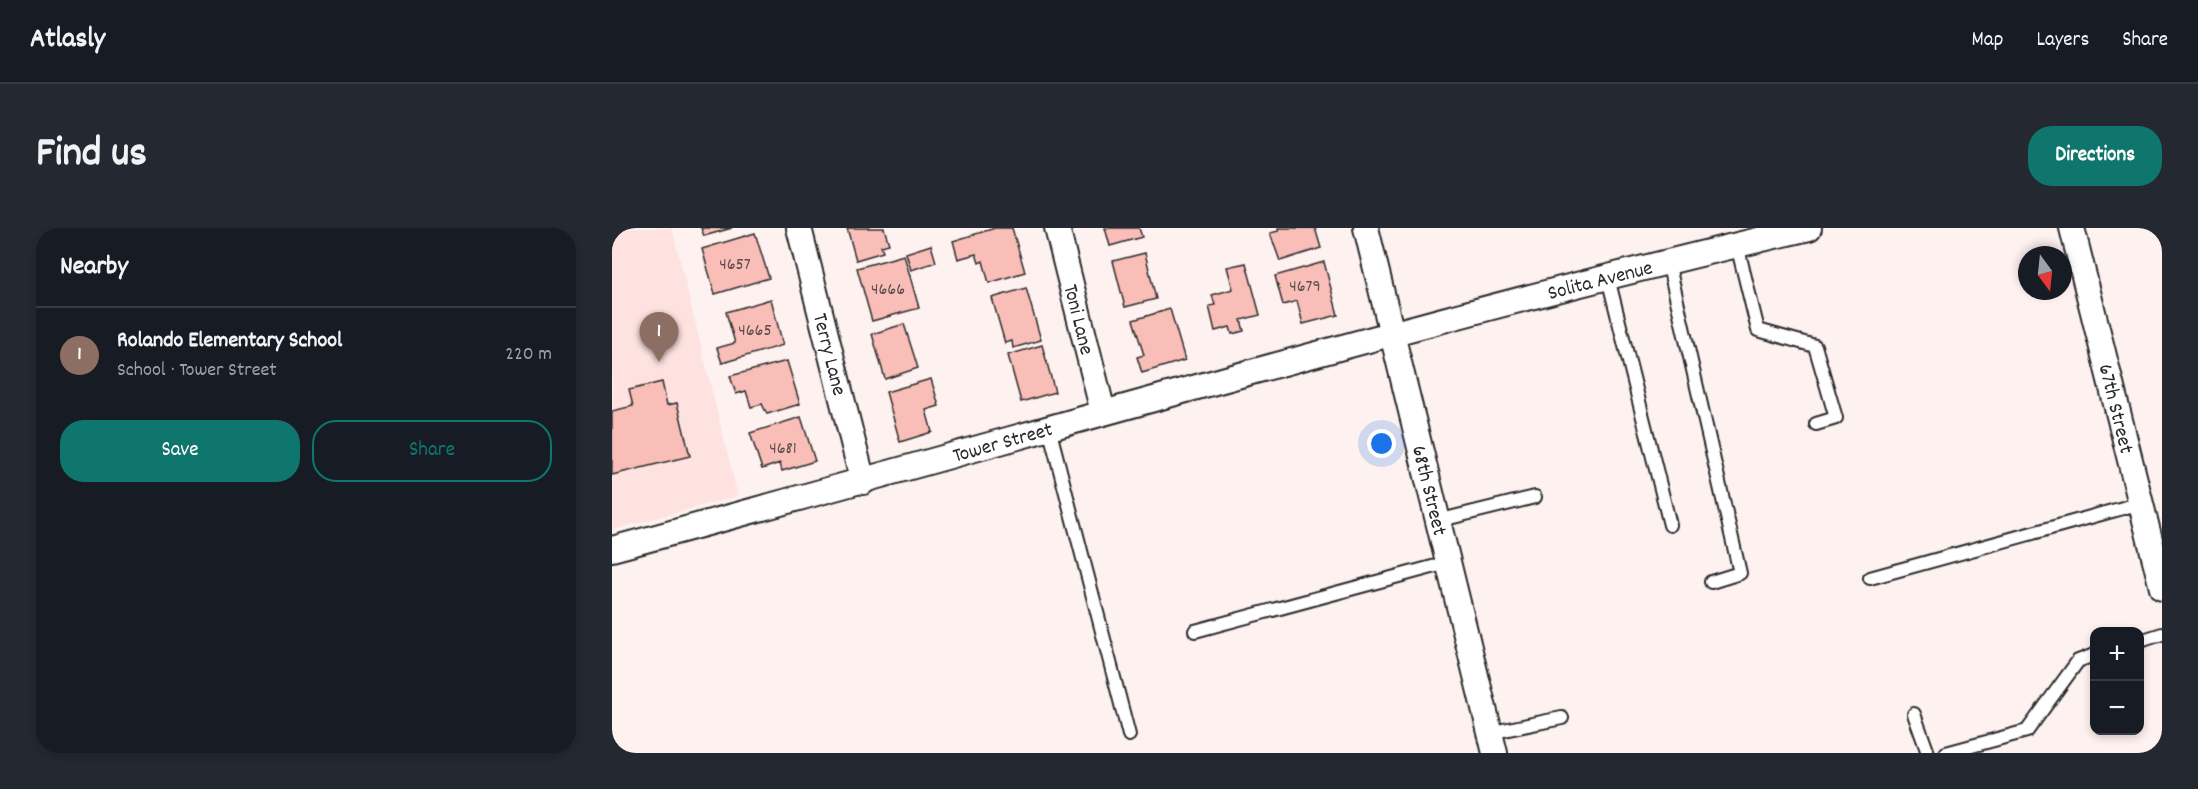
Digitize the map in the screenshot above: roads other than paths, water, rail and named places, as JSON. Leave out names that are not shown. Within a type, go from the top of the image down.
[{"type":"street","name":"Terry Lane","points":[[800,228],[863,482]]},
{"type":"street","name":"Toni Lane","points":[[1057,228],[1103,412]]},
{"type":"street","name":"68th Street","points":[[1366,228],[1492,743]]},
{"type":"street","name":"Solita Avenue","points":[[1393,333],[1668,262],[1731,240],[1809,228]]},
{"type":"street","name":"67th Street","points":[[2072,228],[2162,588]]},
{"type":"street","name":"Tower Street","points":[[612,549],[863,482],[1103,412],[1393,333]]},
{"type":"lane","points":[[1731,240],[1758,330],[1815,346],[1836,418],[1816,424]]},
{"type":"lane","points":[[1668,262],[1740,573],[1711,582]]},
{"type":"lane","points":[[1608,278],[1670,525]]},
{"type":"lane","points":[[1049,428],[1129,735]]},
{"type":"lane","points":[[1437,521],[1535,497]]},
{"type":"lane","points":[[1870,578],[2141,503]]},
{"type":"lane","points":[[1195,631],[1447,563]]},
{"type":"lane","points":[[2144,639],[2162,634]]},
{"type":"lane","points":[[1946,753],[2027,731],[2078,661],[2090,656]]},
{"type":"lane","points":[[1914,714],[1928,753]]},
{"type":"lane","points":[[1492,743],[1562,718]]},
{"type":"place","name":"Rolando Elementary School","points":[[659,362]]}]
